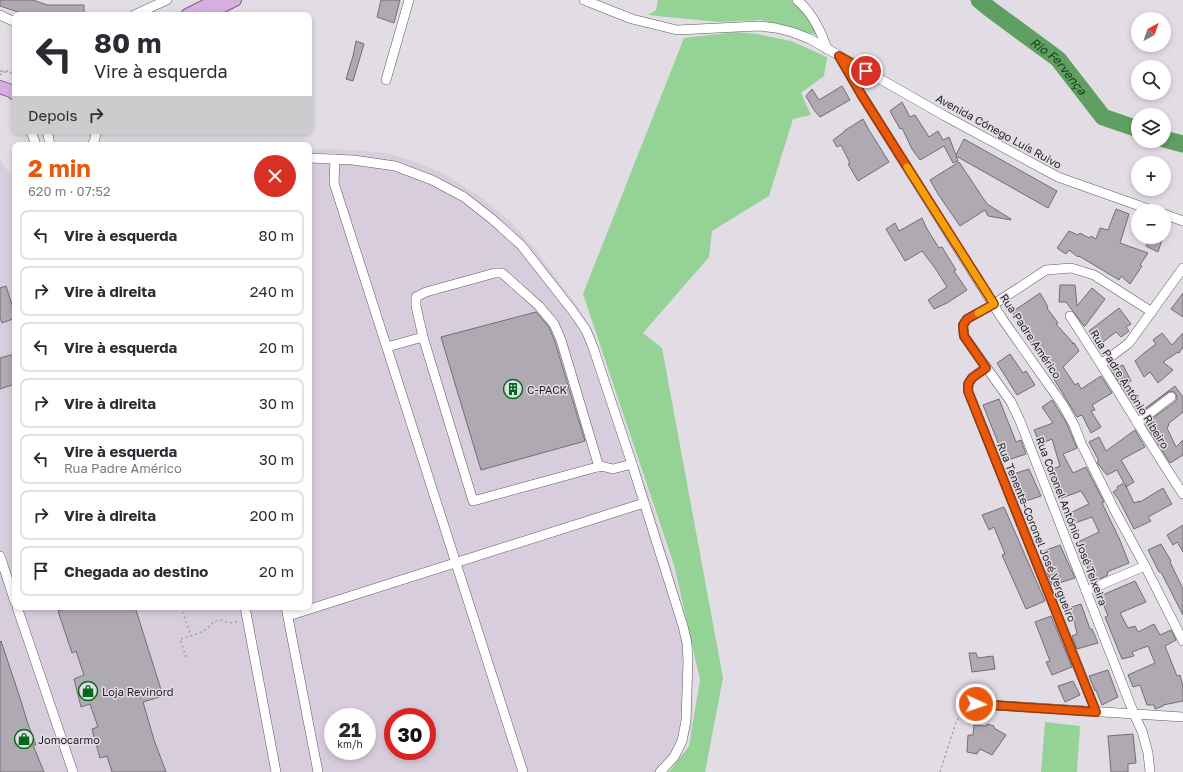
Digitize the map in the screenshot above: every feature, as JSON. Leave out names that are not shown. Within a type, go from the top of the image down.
[{"type":"main road","points":[[193,12],[216,0]]},
{"type":"main road","points":[[211,12],[235,0]]},
{"type":"main road","points":[[1,76],[12,82]]},
{"type":"main road","points":[[0,87],[12,92]]},
{"type":"street","points":[[141,12],[167,0]]},
{"type":"street","points":[[386,80],[409,0]]},
{"type":"street","name":"Avenida Cónego Luís Ruivo","points":[[584,0],[632,19],[677,30],[759,26],[776,28],[798,34],[810,39],[1058,177],[1134,204]]},
{"type":"street","points":[[797,0],[815,20],[827,49]]},
{"type":"street","points":[[0,15],[12,21]]},
{"type":"street","name":"Rua Padre Américo","points":[[839,56],[865,100],[994,304],[1063,405],[1114,508],[1183,641]]},
{"type":"street","points":[[312,158],[353,160],[395,166],[432,180],[464,197],[492,219],[520,245],[572,310],[586,330],[594,347],[632,464],[687,643],[688,661],[686,721],[682,740],[674,757],[660,772]]},
{"type":"street","points":[[335,159],[334,183],[523,772]]},
{"type":"street","points":[[1171,217],[1183,221]]},
{"type":"street","points":[[994,304],[1046,270],[1071,268],[1094,275],[1152,312]]},
{"type":"street","points":[[1102,364],[1129,342],[1183,268]]},
{"type":"street","points":[[599,467],[561,340],[554,324],[538,306],[502,273],[495,273],[426,292],[416,297],[416,306],[423,337],[473,501],[599,467],[613,469],[632,464]]},
{"type":"street","name":"Rua Coronel António José Teixeira","points":[[994,304],[967,319],[963,325],[964,336],[1011,402],[1020,421],[1134,714],[1142,731],[1148,753],[1150,772]]},
{"type":"street","name":"Rua Padre António Ribeiro","points":[[1070,316],[1102,364],[1137,423],[1183,494]]},
{"type":"street","points":[[387,347],[423,337]]},
{"type":"street","name":"Rua Tenente-Coronel José Vergueiro","points":[[986,368],[972,378],[968,384],[968,391],[1096,712]]},
{"type":"street","points":[[1137,423],[1171,397]]},
{"type":"street","points":[[312,605],[455,563],[644,503]]},
{"type":"street","points":[[0,556],[12,593]]},
{"type":"street","points":[[1086,591],[1145,566]]},
{"type":"street","points":[[18,610],[73,772]]},
{"type":"street","points":[[245,610],[276,772]]},
{"type":"street","points":[[287,612],[318,772]]},
{"type":"street","points":[[976,704],[1183,717]]},
{"type":"path","points":[[1,76],[4,70],[12,72]]},
{"type":"path","points":[[0,71],[1,76]]},
{"type":"path","points":[[182,610],[191,636]]},
{"type":"path","points":[[186,657],[180,638],[204,631],[215,621],[221,620],[233,623],[239,621]]},
{"type":"path","points":[[940,772],[956,722],[962,712],[976,704]]},
{"type":"shaded area","points":[[312,150],[352,150],[386,153],[410,160],[445,174],[483,199],[512,223],[535,249],[578,307],[592,329],[650,498],[672,568],[689,630],[692,656],[692,728],[684,746],[664,772],[0,772],[0,160],[12,175],[12,610],[312,610]]},
{"type":"green space","points":[[658,0],[793,0],[801,7],[821,36],[761,20],[719,22],[648,15],[656,10]]},
{"type":"green space","points":[[736,32],[757,34],[791,41],[827,57],[824,76],[801,93],[811,115],[793,119],[769,196],[712,231],[709,257],[643,333],[662,348],[723,678],[705,772],[669,772],[689,746],[700,680],[674,565],[583,294],[684,38]]},
{"type":"green space","points":[[1045,722],[1080,726],[1077,772],[1041,772]]},
{"type":"building","points":[[0,0],[33,0],[47,5],[84,5],[84,12],[18,12],[0,6]]},
{"type":"building","points":[[381,0],[400,0],[394,23],[377,17]]},
{"type":"building","points":[[356,41],[364,44],[353,81],[346,79]]},
{"type":"building","points":[[842,86],[850,100],[820,117],[806,96],[812,89],[819,100]]},
{"type":"building","points":[[902,102],[910,117],[915,115],[929,137],[938,131],[943,140],[949,137],[956,155],[964,139],[1057,191],[1048,208],[956,156],[958,161],[953,163],[944,146],[920,160],[912,149],[902,128],[900,129],[890,111]]},
{"type":"building","points":[[863,119],[889,162],[858,181],[848,164],[850,163],[841,145],[837,147],[833,140]]},
{"type":"building","points":[[959,162],[987,204],[1011,220],[988,216],[985,210],[960,226],[930,180]]},
{"type":"building","points":[[1116,209],[1129,214],[1120,243],[1148,253],[1140,265],[1142,266],[1130,284],[1121,276],[1119,280],[1079,256],[1078,257],[1069,250],[1066,254],[1057,248],[1069,231],[1078,235],[1080,233],[1089,238],[1091,236],[1096,239],[1100,228],[1108,230]]},
{"type":"building","points":[[922,218],[939,248],[942,247],[956,270],[954,271],[967,290],[947,303],[934,309],[928,300],[947,287],[922,251],[905,261],[886,229],[895,223],[899,231]]},
{"type":"building","points":[[1147,244],[1161,244],[1158,252],[1146,246]]},
{"type":"building","points":[[1060,285],[1075,285],[1077,306],[1092,288],[1105,299],[1085,326],[1066,302],[1059,302]]},
{"type":"building","points":[[6,286],[12,305],[12,319],[2,323],[0,318],[0,288]]},
{"type":"building","points":[[1040,293],[1048,307],[1047,308],[1058,323],[1056,324],[1073,343],[1072,344],[1074,343],[1079,351],[1063,367],[1075,385],[1078,383],[1081,389],[1101,376],[1112,393],[1092,405],[1095,410],[1091,411],[1101,427],[1091,433],[1082,415],[1077,417],[1012,312]]},
{"type":"building","points":[[1183,293],[1183,317],[1171,309]]},
{"type":"building","points":[[1119,308],[1131,324],[1126,327],[1129,331],[1121,337],[1116,332],[1099,345],[1089,331]]},
{"type":"building","name":"C-PACK","points":[[536,312],[549,327],[555,342],[585,441],[481,470],[441,337]]},
{"type":"building","points":[[1162,333],[1172,345],[1183,333],[1183,347],[1179,353],[1178,352],[1163,362],[1173,370],[1158,383],[1150,372],[1144,377],[1135,361],[1156,344],[1153,340]]},
{"type":"building","points":[[1010,354],[1023,373],[1026,371],[1035,385],[1017,395],[997,363]]},
{"type":"building","points":[[12,355],[12,385],[0,389],[0,358]]},
{"type":"building","points":[[1123,365],[1131,381],[1128,382],[1139,400],[1134,405],[1111,370]]},
{"type":"building","points":[[1175,386],[1183,397],[1183,412],[1168,424],[1169,425],[1167,428],[1176,447],[1183,440],[1183,455],[1170,463],[1145,424],[1175,402],[1177,399],[1176,394],[1173,391],[1168,392],[1139,413]]},
{"type":"building","points":[[999,399],[1016,442],[1021,440],[1026,454],[1008,460],[1006,454],[1003,455],[983,405]]},
{"type":"building","points":[[1052,400],[1066,422],[1077,448],[1063,454],[1073,473],[1086,467],[1104,502],[1102,503],[1129,563],[1107,572],[1108,575],[1093,582],[1078,542],[1099,532],[1092,517],[1072,524],[1068,514],[1089,504],[1081,491],[1059,499],[1048,471],[1060,466],[1052,439],[1040,444],[1034,430],[1053,423],[1042,407]]},
{"type":"building","points":[[1135,430],[1145,447],[1121,460],[1134,482],[1126,487],[1134,503],[1140,502],[1163,488],[1172,504],[1148,517],[1151,521],[1134,529],[1119,500],[1113,492],[1118,489],[1117,487],[1124,483],[1117,470],[1107,475],[1098,464],[1097,462],[1099,461],[1089,442],[1099,437],[1106,451]]},
{"type":"building","points":[[1029,469],[1041,496],[1020,503],[1010,475]]},
{"type":"building","points":[[1004,507],[1045,601],[1026,609],[1002,555],[1005,554],[994,527],[989,530],[982,515]]},
{"type":"building","points":[[1183,525],[1183,552],[1177,542],[1173,545],[1167,535]]},
{"type":"building","points":[[1161,544],[1171,561],[1170,562],[1183,589],[1183,615],[1148,550]]},
{"type":"building","points":[[1060,545],[1075,578],[1052,585],[1046,570],[1050,568],[1044,551]]},
{"type":"building","points":[[1135,581],[1146,602],[1120,613],[1128,628],[1135,626],[1138,632],[1154,624],[1160,635],[1171,630],[1176,640],[1165,646],[1177,676],[1180,675],[1183,687],[1183,701],[1163,705],[1155,709],[1154,705],[1147,705],[1140,685],[1133,687],[1128,675],[1155,663],[1148,646],[1132,652],[1134,656],[1122,659],[1105,617],[1108,616],[1100,596]]},
{"type":"building","points":[[1081,604],[1090,629],[1092,629],[1098,643],[1077,649],[1072,636],[1077,634],[1074,620],[1069,608]]},
{"type":"building","points":[[136,610],[163,696],[143,702],[154,740],[166,772],[112,772],[107,756],[100,758],[92,729],[98,727],[90,704],[81,707],[74,679],[84,675],[76,651],[72,653],[58,611]]},
{"type":"building","points":[[1051,616],[1072,667],[1052,675],[1046,662],[1050,661],[1035,622]]},
{"type":"building","points":[[1,641],[36,745],[33,745],[44,772],[0,772]]},
{"type":"building","points":[[969,653],[976,653],[978,658],[993,656],[995,669],[972,672]]},
{"type":"building","points":[[1108,670],[1118,697],[1102,705],[1089,676]]},
{"type":"building","points":[[1073,681],[1080,695],[1065,702],[1058,686]]},
{"type":"building","points":[[987,724],[994,726],[994,728],[1006,735],[992,755],[980,749],[977,754],[967,752],[968,735],[973,735],[974,725],[987,726]]},
{"type":"building","points":[[1133,734],[1136,763],[1128,764],[1128,772],[1111,772],[1108,736]]},
{"type":"waterway","name":"Rio Fervença","points":[[979,0],[1058,59],[1103,117],[1131,127]]},
{"type":"waterway","name":"Rio Fervença","points":[[1171,141],[1183,144]]},
{"type":"slow traffic","points":[[907,167],[994,304],[978,313]]},
{"type":"place","name":"C-PACK","points":[[513,389]]},
{"type":"place","name":"Loja Revinord","points":[[88,691]]},
{"type":"place","name":"Jomocarmo","points":[[24,739]]},
{"type":"route","points":[[866,71],[839,56],[861,94],[994,304],[967,319],[963,325],[964,336],[986,368],[978,372],[972,378],[968,384],[968,391],[1096,712],[976,704]]}]
